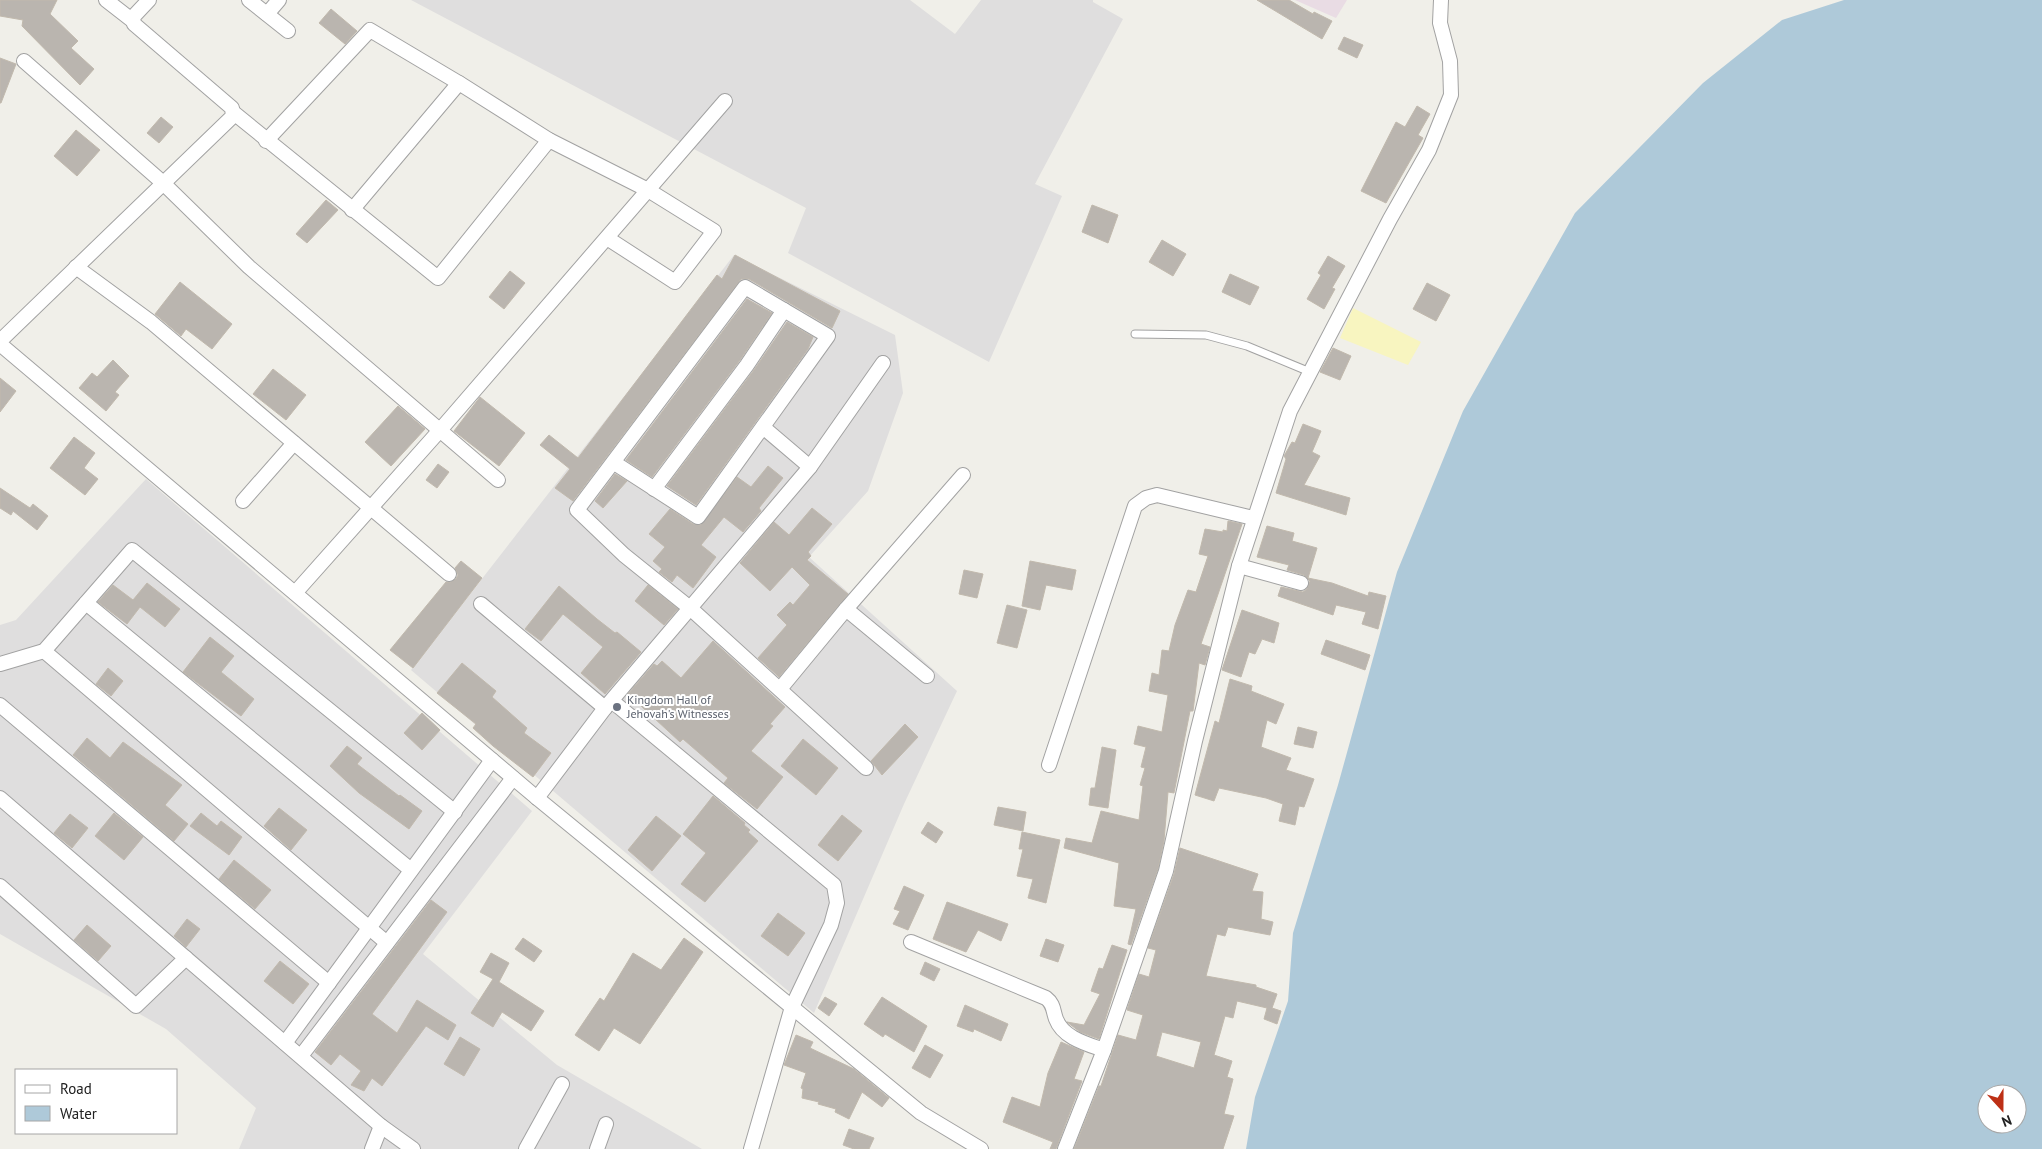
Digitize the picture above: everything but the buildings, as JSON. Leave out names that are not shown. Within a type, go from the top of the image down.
[{"type":"street","points":[[106,0],[133,21],[134,24],[232,108],[266,141],[438,278],[548,140]]},
{"type":"street","points":[[133,21],[149,0]]},
{"type":"street","points":[[249,0],[288,31]]},
{"type":"street","points":[[267,14],[279,0]]},
{"type":"street","points":[[1065,1149],[1104,1050],[1166,871],[1195,740],[1239,566],[1253,518],[1290,411],[1429,150],[1451,95],[1450,60],[1440,23],[1441,0]]},
{"type":"street","points":[[266,141],[370,30],[459,83],[548,140],[648,190],[714,231],[675,282],[607,238]]},
{"type":"street","points":[[24,61],[162,182],[249,266],[441,429],[498,480]]},
{"type":"street","points":[[352,210],[459,83]]},
{"type":"street","points":[[295,593],[441,429],[725,101]]},
{"type":"street","points":[[234,112],[233,116],[162,182],[0,343],[537,798],[922,1113],[982,1149]]},
{"type":"street","points":[[76,267],[151,322],[449,574]]},
{"type":"street","points":[[613,462],[698,517],[828,336],[745,287],[613,462],[577,510],[624,555],[690,608],[866,768]]},
{"type":"street","points":[[654,488],[747,365],[784,310]]},
{"type":"street","points":[[537,798],[608,704],[810,467],[883,364]]},
{"type":"street","points":[[763,427],[810,467]]},
{"type":"street","points":[[244,500],[294,443]]},
{"type":"street","points":[[780,689],[846,609],[963,475]]},
{"type":"street","points":[[1049,765],[1135,506],[1146,498],[1158,495],[1253,518]]},
{"type":"street","points":[[0,664],[44,651],[132,550],[455,812]]},
{"type":"street","points":[[1239,566],[1301,583]]},
{"type":"street","points":[[86,603],[411,870]]},
{"type":"street","points":[[481,604],[834,885],[837,903],[831,925],[792,1007],[751,1149]]},
{"type":"street","points":[[846,609],[927,676]]},
{"type":"street","points":[[44,651],[387,943]]},
{"type":"street","points":[[0,705],[328,983]]},
{"type":"street","points":[[285,1043],[492,760]]},
{"type":"street","points":[[301,1056],[513,778]]},
{"type":"street","points":[[0,798],[381,1126],[413,1149]]},
{"type":"street","points":[[0,886],[136,1006],[186,958]]},
{"type":"street","points":[[911,942],[1046,998],[1053,1006],[1056,1020],[1064,1030],[1076,1040],[1104,1050]]},
{"type":"street","points":[[526,1149],[562,1084]]},
{"type":"street","points":[[597,1149],[606,1124]]},
{"type":"street","points":[[372,1149],[381,1126]]},
{"type":"lane","points":[[1135,334],[1206,335],[1247,346],[1310,372]]},
{"type":"shaded area","points":[[411,0],[910,0],[955,34],[981,0],[1093,0],[1093,2],[1123,19],[1035,184],[1062,196],[989,362],[788,253],[806,208]]},
{"type":"shaded area","points":[[1295,0],[1347,0],[1336,18]]},
{"type":"shaded area","points":[[734,255],[895,335],[903,393],[868,491],[809,557],[957,691],[904,804],[814,1013],[411,670]]},
{"type":"shaded area","points":[[146,479],[532,811],[423,954],[557,1065],[702,1149],[239,1149],[256,1108],[166,1029],[0,934],[0,625],[16,620]]},
{"type":"sand","points":[[1353,308],[1421,342],[1408,365],[1340,338]]},
{"type":"water","points":[[1844,0],[2042,0],[2042,1149],[1246,1149],[1255,1097],[1288,1001],[1293,933],[1338,785],[1397,572],[1463,411],[1575,213],[1703,83],[1782,20]]},
{"type":"place","name":"Kingdom Hall of Jehovah's Witnesses","points":[[617,707]]}]
